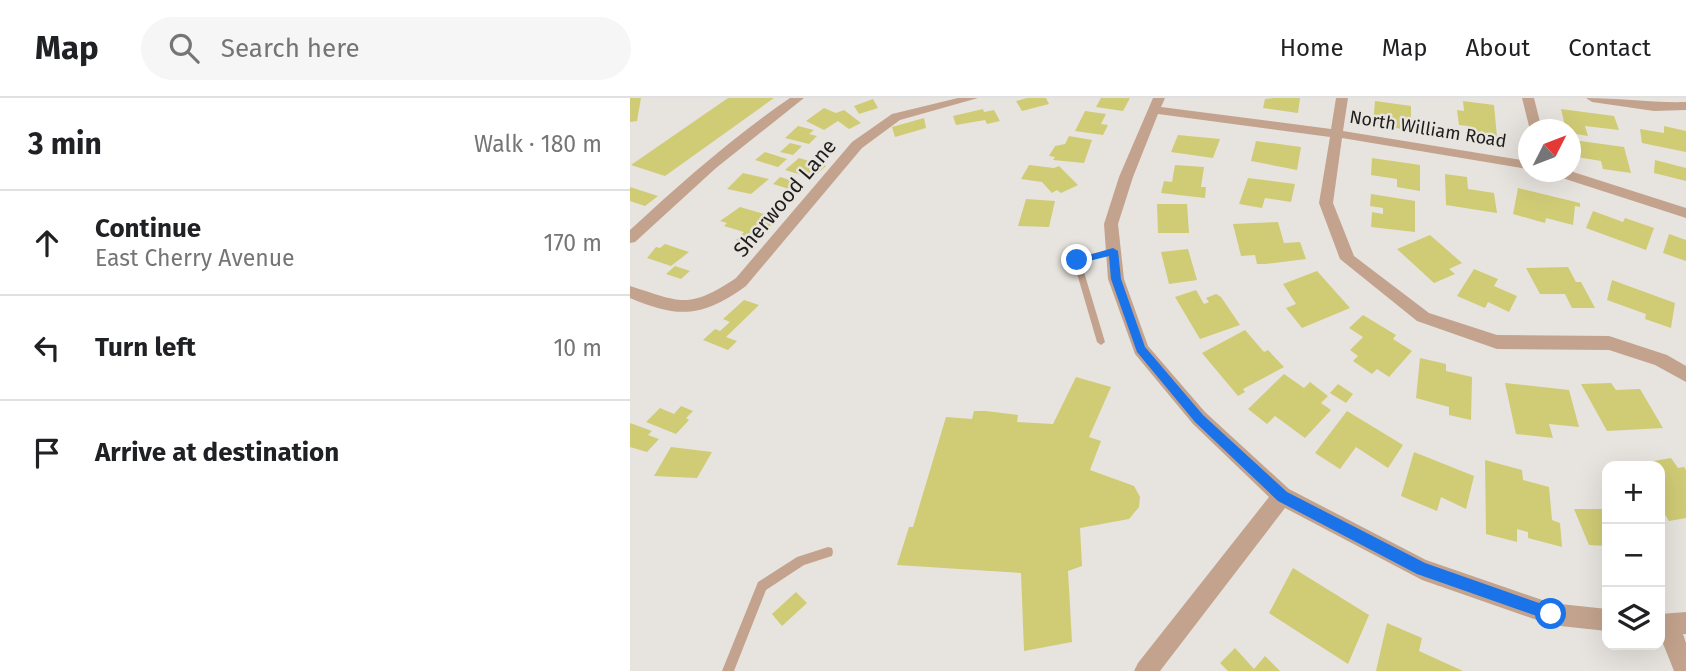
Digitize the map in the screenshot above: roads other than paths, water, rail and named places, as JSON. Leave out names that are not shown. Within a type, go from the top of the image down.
[{"type":"street","points":[[630,238],[752,132],[798,98]]},
{"type":"street","name":"Sherwood Lane","points":[[630,292],[670,309],[695,307],[717,300],[741,282],[857,145],[896,117],[972,98]]},
{"type":"street","points":[[1342,98],[1326,203],[1348,259],[1423,317],[1496,342],[1609,343],[1661,360],[1686,375]]},
{"type":"street","points":[[1528,98],[1533,119]]},
{"type":"street","points":[[1592,98],[1654,107],[1686,106]]},
{"type":"street","points":[[1157,104],[1126,177],[1111,224],[1116,279],[1141,349],[1199,418],[1282,496],[1422,569],[1551,614],[1602,619]]},
{"type":"street","name":"North William Road","points":[[1157,104],[1518,163]]},
{"type":"street","points":[[1581,179],[1686,213]]},
{"type":"street","points":[[1146,671],[1282,496]]},
{"type":"street","points":[[1671,625],[1686,671]]},
{"type":"lane","points":[[1101,342],[1077,260],[1113,251]]},
{"type":"lane","points":[[727,671],[762,586],[801,561],[828,552]]}]
